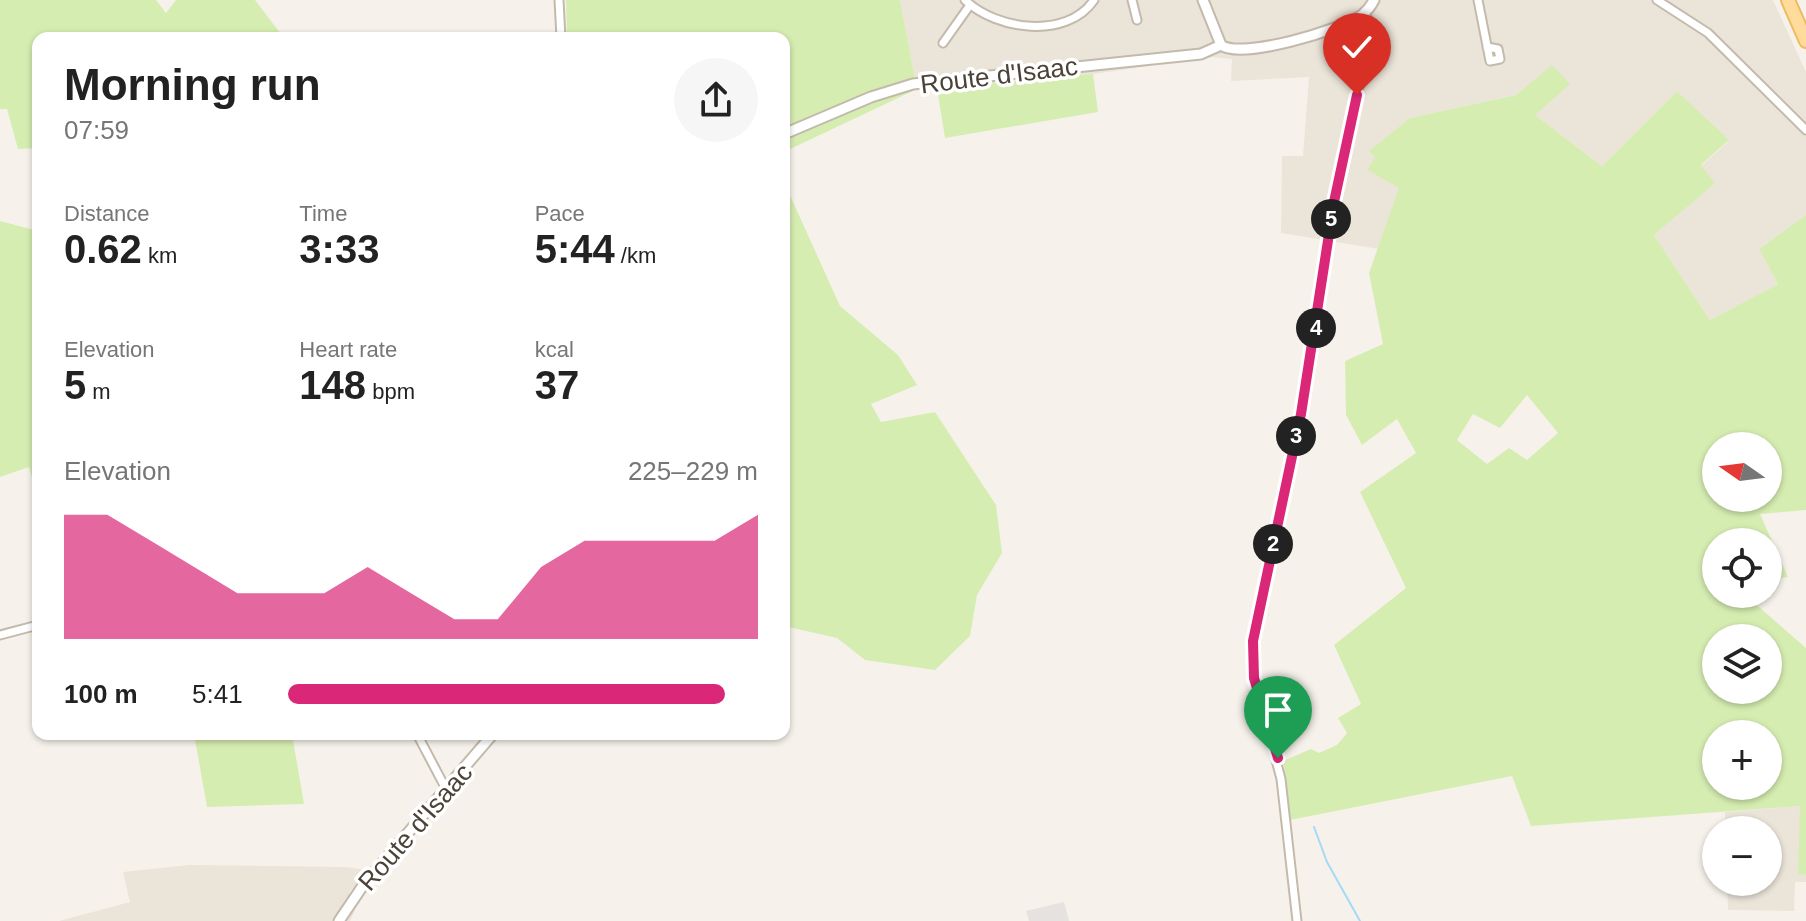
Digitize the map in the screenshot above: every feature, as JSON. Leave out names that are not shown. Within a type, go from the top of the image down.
[{"type":"main road","points":[[1788,0],[1806,41]]},
{"type":"street","points":[[559,0],[561,32]]},
{"type":"street","points":[[943,43],[968,3],[1000,21],[1032,26],[1069,20],[1094,0]]},
{"type":"street","points":[[1132,0],[1137,20]]},
{"type":"street","points":[[1203,0],[1221,45]]},
{"type":"street","points":[[1297,921],[1281,779],[1254,678],[1252,654],[1301,414],[1327,242],[1370,35],[1369,20],[1364,14],[1374,0]]},
{"type":"street","points":[[1478,0],[1487,47]]},
{"type":"street","points":[[1657,0],[1708,33],[1806,130]]},
{"type":"street","name":"Route d'Isaac","points":[[790,131],[871,97],[913,84],[1201,54],[1221,45],[1240,51],[1330,29],[1364,14]]},
{"type":"street","points":[[0,635],[32,627]]},
{"type":"street","points":[[420,740],[446,789]]},
{"type":"street","name":"Route d'Isaac","points":[[339,921],[364,884],[488,740]]},
{"type":"shaded area","points":[[900,0],[1773,0],[1806,72],[1806,215],[1759,249],[1778,284],[1710,320],[1654,235],[1714,183],[1701,166],[1729,141],[1677,91],[1602,166],[1535,115],[1552,66],[1516,95],[1410,118],[1370,151],[1376,156],[1367,170],[1400,188],[1379,249],[1281,233],[1282,156],[1303,156],[1309,77],[1231,81],[1232,59],[1211,57],[1093,74],[917,89]]},
{"type":"shaded area","points":[[1801,806],[1798,874],[1806,875],[1806,882],[1795,882],[1794,911],[1728,910],[1728,896],[1782,896],[1782,816],[1725,816],[1725,812]]},
{"type":"shaded area","points":[[189,865],[345,867],[366,870],[349,893],[359,901],[350,921],[59,921],[130,902],[123,872]]},
{"type":"shaded area","points":[[1064,902],[1069,921],[1029,921],[1026,911]]},
{"type":"green space","points":[[0,0],[156,0],[166,13],[176,0],[255,0],[279,32],[32,32],[32,148],[18,149],[7,109],[0,109]]},
{"type":"green space","points":[[566,0],[900,0],[917,89],[790,149],[790,32],[567,32]]},
{"type":"green space","points":[[1552,65],[1570,84],[1535,115],[1602,166],[1677,91],[1729,140],[1701,165],[1715,183],[1654,235],[1710,320],[1778,284],[1759,249],[1806,215],[1806,510],[1760,514],[1766,528],[1702,528],[1702,608],[1760,608],[1778,624],[1702,624],[1702,704],[1782,704],[1782,627],[1806,648],[1806,875],[1798,874],[1800,806],[1531,826],[1512,776],[1290,820],[1283,761],[1311,749],[1319,753],[1337,745],[1347,733],[1338,718],[1361,704],[1334,645],[1406,588],[1360,492],[1416,453],[1397,419],[1362,445],[1346,415],[1345,361],[1383,344],[1369,273],[1399,188],[1367,170],[1375,157],[1369,151],[1410,118],[1516,95]],"holes":[[[1527,395],[1558,433],[1527,460],[1509,448],[1487,464],[1457,440],[1473,414],[1500,428]]]},
{"type":"green space","points":[[1093,74],[1098,112],[945,138],[937,88]]},
{"type":"green space","points":[[790,195],[840,306],[898,355],[917,385],[871,404],[881,422],[935,412],[996,505],[1002,553],[977,595],[970,636],[935,670],[865,660],[837,638],[790,627]]},
{"type":"green space","points":[[0,221],[32,229],[32,477],[29,467],[0,477]]},
{"type":"green space","points":[[1782,564],[1788,577],[1782,578]]},
{"type":"green space","points":[[195,740],[293,740],[304,804],[207,807]]},
{"type":"waterway","points":[[1314,827],[1327,862],[1360,921]]},
{"type":"route","points":[[1278,758],[1254,678],[1253,641],[1301,414],[1334,202],[1357,95]]}]
